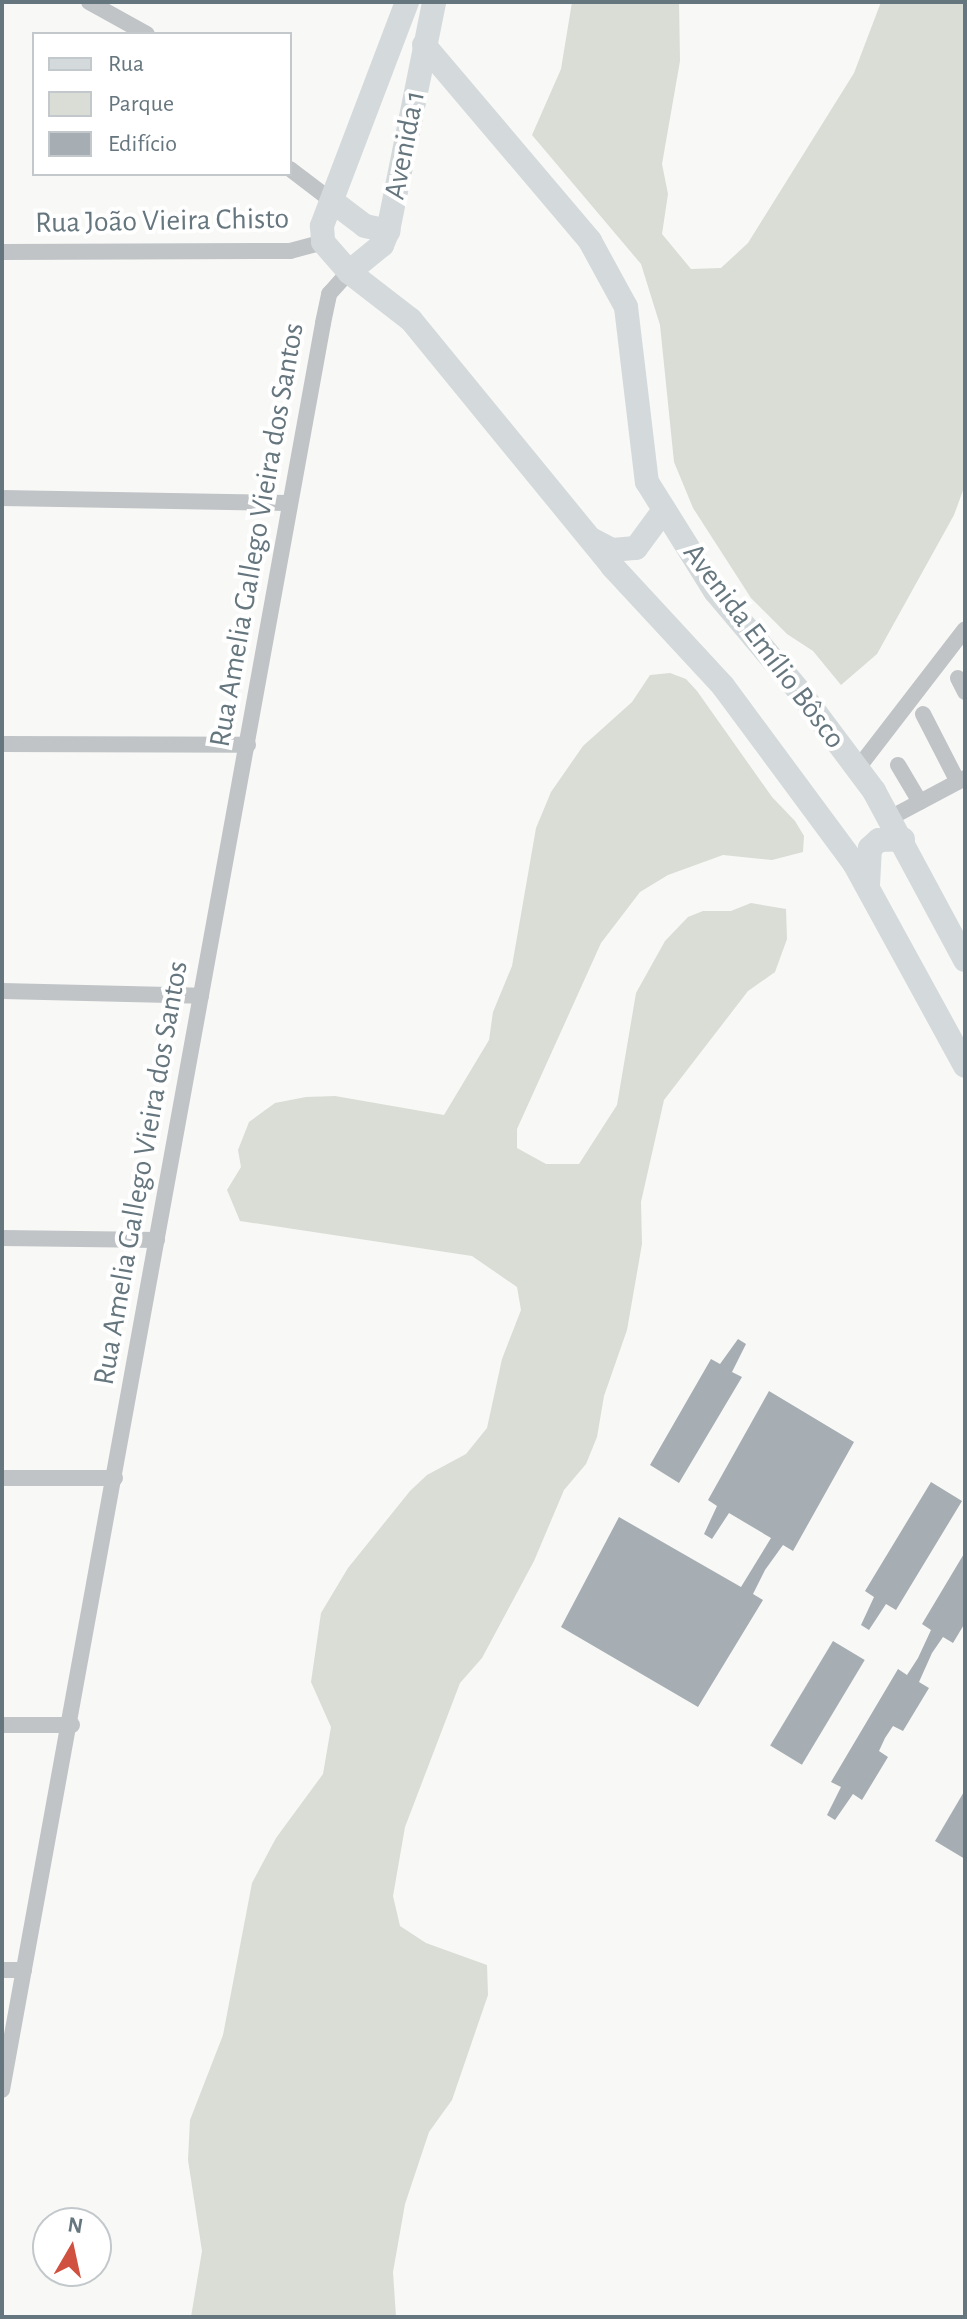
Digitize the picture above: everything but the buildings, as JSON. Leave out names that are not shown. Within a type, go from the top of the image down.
[{"type":"main road","points":[[323,242],[332,201],[407,2]]},
{"type":"main road","name":"Avenida 1","points":[[349,272],[382,245],[388,231],[434,2]]},
{"type":"main road","name":"Avenida Emílio Bôsco","points":[[424,45],[590,241],[626,307],[647,482],[715,591],[858,768],[903,839],[965,960]]},
{"type":"main road","points":[[332,201],[365,226],[388,231]]},
{"type":"main road","name":"Avenida Emílio Bôsco","points":[[323,242],[349,272],[411,320],[588,537],[715,679],[868,885],[965,1066]]},
{"type":"main road","points":[[588,537],[612,550],[636,548],[664,510]]},
{"type":"main road","points":[[868,885],[870,848],[879,840],[903,839]]},
{"type":"street","points":[[89,2],[143,32]]},
{"type":"street","points":[[292,171],[332,201]]},
{"type":"street","name":"Rua João Vieira Chisto","points":[[2,252],[290,251],[323,242]]},
{"type":"street","name":"Rua Amelia Gallego Vieira dos Santos","points":[[2,2090],[72,1725],[289,503],[329,294],[349,272]]},
{"type":"street","points":[[2,498],[289,503]]},
{"type":"street","points":[[858,768],[965,629]]},
{"type":"street","points":[[888,819],[961,780],[923,714]]},
{"type":"street","points":[[2,744],[248,745]]},
{"type":"street","points":[[898,765],[920,802]]},
{"type":"street","points":[[2,991],[201,996]]},
{"type":"street","points":[[2,1238],[157,1240]]},
{"type":"street","points":[[2,1478],[115,1478]]},
{"type":"street","points":[[2,1725],[72,1725]]},
{"type":"street","points":[[2,1970],[24,1970]]},
{"type":"green space","points":[[572,2],[679,2],[680,61],[662,164],[668,194],[662,234],[691,269],[721,268],[748,243],[854,73],[881,2],[965,2],[965,485],[954,515],[877,654],[841,685],[813,651],[787,634],[751,598],[693,508],[674,462],[660,325],[641,264],[532,135],[561,69]]},
{"type":"green space","points":[[670,673],[686,679],[697,691],[772,797],[795,821],[804,836],[803,852],[772,860],[723,855],[668,875],[640,892],[601,943],[517,1129],[517,1148],[546,1164],[579,1164],[617,1105],[636,993],[665,941],[688,917],[703,911],[731,911],[751,903],[786,909],[787,939],[775,972],[748,991],[664,1100],[641,1202],[642,1244],[627,1330],[604,1396],[597,1437],[586,1464],[564,1490],[534,1561],[482,1658],[460,1683],[405,1827],[393,1896],[400,1926],[426,1943],[487,1965],[488,1995],[452,2100],[429,2132],[405,2204],[393,2272],[396,2317],[191,2317],[202,2251],[188,2160],[190,2120],[223,2035],[252,1883],[276,1838],[323,1774],[331,1727],[311,1682],[321,1613],[348,1568],[410,1491],[427,1475],[466,1454],[487,1428],[502,1359],[521,1310],[517,1287],[472,1256],[240,1221],[227,1190],[241,1167],[238,1150],[249,1122],[275,1103],[306,1097],[335,1096],[444,1115],[489,1040],[493,1012],[512,966],[536,828],[551,792],[583,746],[632,702],[650,675]]}]
